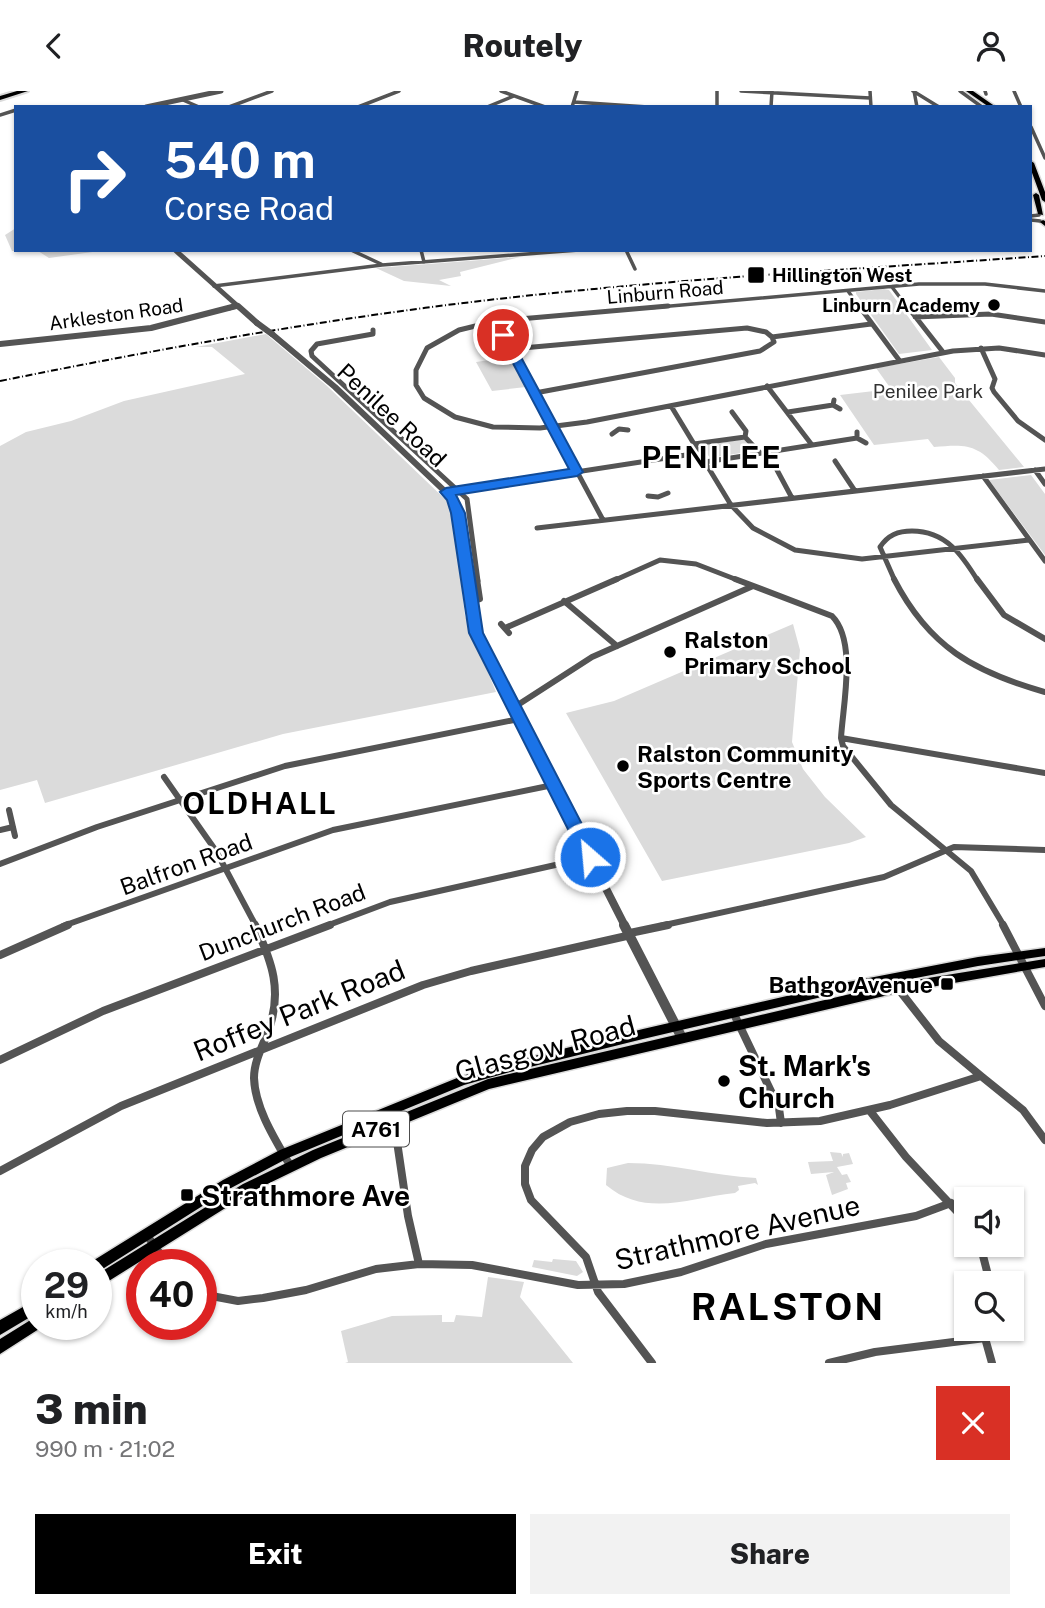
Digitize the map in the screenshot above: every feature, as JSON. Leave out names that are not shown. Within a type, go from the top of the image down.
[{"type":"highway","points":[[0,96],[10,91]]},
{"type":"highway","points":[[0,96],[25,91]]},
{"type":"main road","points":[[970,91],[990,105]]},
{"type":"main road","points":[[983,92],[999,105]]},
{"type":"main road","points":[[1032,166],[1045,200]]},
{"type":"main road","points":[[1032,184],[1041,206],[1040,219]]},
{"type":"main road","name":"Glasgow Road","points":[[112,1256],[227,1184],[284,1154],[488,1084],[680,1032],[894,983],[1020,961],[1045,952]]},
{"type":"main road","name":"Glasgow Road","points":[[1020,961],[1045,963]]},
{"type":"main road","name":"Glasgow Road","points":[[112,1273],[247,1188],[390,1116]]},
{"type":"main road","points":[[0,1328],[21,1315]]},
{"type":"main road","points":[[0,1347],[21,1333]]},
{"type":"street","points":[[157,105],[221,91]]},
{"type":"street","points":[[234,105],[272,91]]},
{"type":"street","points":[[378,91],[388,95]]},
{"type":"street","points":[[363,105],[399,91]]},
{"type":"street","points":[[500,91],[539,105]]},
{"type":"street","points":[[576,91],[573,104],[596,105]]},
{"type":"street","points":[[741,91],[870,98]]},
{"type":"street","points":[[870,91],[871,105]]},
{"type":"street","points":[[913,91],[936,105]]},
{"type":"street","points":[[960,91],[979,105]]},
{"type":"street","points":[[492,105],[514,96]]},
{"type":"street","points":[[822,96],[822,105]]},
{"type":"street","points":[[183,100],[195,105]]},
{"type":"street","points":[[1032,129],[1045,159]]},
{"type":"street","points":[[1038,143],[1045,144]]},
{"type":"street","name":"Penilee Road","points":[[177,252],[236,306],[335,387],[453,499],[458,513],[469,603],[476,633],[680,1032]]},
{"type":"street","points":[[355,252],[382,265]]},
{"type":"street","points":[[422,252],[424,262]]},
{"type":"street","points":[[214,286],[382,265],[553,252]]},
{"type":"street","points":[[627,252],[635,269]]},
{"type":"street","name":"Linburn Road","points":[[1045,291],[953,283],[496,321],[464,328],[431,344],[418,359],[414,375],[418,388],[428,402],[465,421],[506,429],[553,427],[943,352],[981,348],[1020,350],[1045,355]]},
{"type":"street","points":[[892,287],[943,352]]},
{"type":"street","points":[[848,291],[899,360]]},
{"type":"street","name":"Arkleston Road","points":[[0,344],[152,328],[236,306]]},
{"type":"street","points":[[915,317],[991,314],[1045,322]]},
{"type":"street","points":[[496,321],[603,520]]},
{"type":"street","points":[[772,337],[871,324]]},
{"type":"street","points":[[511,348],[747,328],[766,332],[774,342],[760,351],[535,393]]},
{"type":"street","points":[[373,330],[373,334],[317,344],[311,351],[312,356],[467,499],[480,599],[469,603]]},
{"type":"street","points":[[981,348],[995,379],[992,388],[994,392],[1018,421],[1045,440]]},
{"type":"street","points":[[767,386],[812,445]]},
{"type":"street","points":[[788,412],[834,403],[840,409]]},
{"type":"street","points":[[671,406],[731,505],[753,528],[795,550],[839,558],[883,557],[1029,540]]},
{"type":"street","points":[[732,412],[746,431],[745,437]]},
{"type":"street","points":[[609,417],[619,429]]},
{"type":"street","points":[[612,434],[619,429],[628,430]]},
{"type":"street","points":[[705,462],[857,435],[866,443]]},
{"type":"street","points":[[694,444],[745,437]]},
{"type":"street","points":[[745,437],[760,453]]},
{"type":"street","points":[[446,492],[699,453]]},
{"type":"street","points":[[835,461],[855,491]]},
{"type":"street","points":[[537,528],[1045,469]]},
{"type":"street","points":[[776,470],[792,498]]},
{"type":"street","points":[[1035,470],[1045,484]]},
{"type":"street","points":[[983,476],[1045,561]]},
{"type":"street","points":[[648,496],[658,497],[668,493]]},
{"type":"street","points":[[658,497],[665,513]]},
{"type":"street","points":[[1045,639],[1024,629],[1000,611],[957,548],[938,535],[911,530],[887,537],[880,547],[914,614],[933,637],[953,653],[985,672],[1045,692]]},
{"type":"street","points":[[505,629],[660,559],[696,564],[831,616],[840,624],[847,643],[841,738],[848,755],[891,805],[971,871],[988,896],[1045,1006]]},
{"type":"street","points":[[513,708],[570,670],[617,646],[753,586]]},
{"type":"street","points":[[564,601],[617,646]]},
{"type":"street","points":[[0,864],[181,799],[285,766],[519,719]]},
{"type":"street","points":[[841,738],[1045,773]]},
{"type":"street","points":[[164,777],[200,823],[228,867],[266,948],[277,985],[274,1016],[254,1070],[256,1094],[291,1167]]},
{"type":"street","name":"Balfron Road","points":[[0,954],[45,933],[333,830],[553,785]]},
{"type":"street","points":[[9,810],[15,836]]},
{"type":"street","points":[[0,830],[12,827]]},
{"type":"street","points":[[946,849],[954,847],[1045,851]]},
{"type":"street","name":"Roffey Park Road","points":[[0,1171],[121,1106],[423,985],[471,971],[884,877],[946,849]]},
{"type":"street","name":"Dunchurch Road","points":[[0,1060],[103,1011],[390,902],[590,857]]},
{"type":"street","points":[[894,983],[939,1041],[1023,1110],[1045,1140]]},
{"type":"street","points":[[736,1019],[779,1108],[781,1123]]},
{"type":"street","points":[[652,1363],[594,1286],[585,1256],[535,1206],[528,1193],[525,1181],[526,1163],[539,1141],[559,1126],[629,1109],[662,1109],[736,1121],[781,1123],[870,1111],[981,1076]]},
{"type":"street","points":[[870,1111],[906,1157],[954,1207]]},
{"type":"street","points":[[390,1116],[419,1264]]},
{"type":"street","name":"Strathmore Avenue","points":[[217,1297],[238,1301],[263,1298],[306,1290],[376,1269],[419,1264],[472,1265],[594,1286],[662,1277],[766,1244],[916,1216],[951,1203]]},
{"type":"street","points":[[146,1234],[155,1249]]},
{"type":"street","points":[[830,1363],[954,1338]]},
{"type":"street","points":[[988,1341],[992,1363]]},
{"type":"green space","points":[[14,229],[14,251],[12,251],[5,235]]},
{"type":"green space","points":[[40,252],[92,252],[49,258]]},
{"type":"green space","points":[[520,257],[460,272],[461,276],[439,280],[451,286],[404,281],[376,268]]},
{"type":"green space","points":[[889,290],[932,350],[899,354],[856,294]]},
{"type":"green space","points":[[266,334],[326,385],[449,503],[453,515],[465,616],[496,692],[283,734],[45,803],[37,780],[0,790],[0,446],[26,432],[71,421],[124,401],[245,374],[212,347],[196,347]]},
{"type":"green space","points":[[510,357],[526,387],[492,391],[476,362]]},
{"type":"green space","name":"Penilee Park","points":[[939,357],[955,378],[955,383],[1024,467],[999,470],[978,451],[963,446],[934,447],[928,439],[874,445],[840,395],[891,389],[876,368]]},
{"type":"green space","points":[[744,439],[753,451],[710,458],[702,446]]},
{"type":"green space","points":[[1031,475],[1045,494],[1045,555],[989,480]]},
{"type":"green space","points":[[793,624],[800,650],[792,742],[803,769],[825,797],[866,837],[849,843],[662,881],[566,713],[614,701]]},
{"type":"green space","points":[[830,1152],[841,1153],[843,1157],[843,1154],[849,1153],[853,1164],[837,1167],[842,1175],[847,1174],[851,1182],[846,1183],[848,1189],[832,1195],[826,1175],[834,1172],[811,1174],[808,1162],[833,1161]]},
{"type":"green space","points":[[628,1163],[756,1178],[758,1185],[755,1183],[738,1186],[739,1190],[735,1193],[684,1201],[636,1201],[606,1185],[607,1168]]},
{"type":"green space","points":[[553,1259],[576,1261],[583,1272],[577,1276],[532,1267],[534,1260],[552,1262]]},
{"type":"green space","points":[[488,1277],[524,1282],[520,1297],[573,1363],[345,1363],[348,1362],[341,1331],[392,1316],[442,1315],[442,1322],[454,1322],[456,1315],[482,1317]]},
{"type":"railway","points":[[0,381],[239,336],[480,301],[692,281],[1045,256]]},
{"type":"place","name":"Hillington West","points":[[756,275]]},
{"type":"place","name":"Linburn Academy","points":[[994,305]]},
{"type":"place","name":"Ralston Primary School","points":[[670,652]]},
{"type":"place","name":"Ralston Community Sports Centre","points":[[623,766]]},
{"type":"place","name":"Bathgo Avenue","points":[[947,984]]},
{"type":"place","name":"St. Mark's Church","points":[[724,1081]]},
{"type":"place","name":"Strathmore Ave","points":[[187,1195]]},
{"type":"district","name":"PENILEE","points":[[712,457]]},
{"type":"district","name":"OLDHALL","points":[[260,803]]},
{"type":"district","name":"RALSTON","points":[[788,1306]]},
{"type":"route","points":[[503,335],[577,472],[446,492],[453,499],[458,513],[469,603],[476,633],[590,857]]}]
